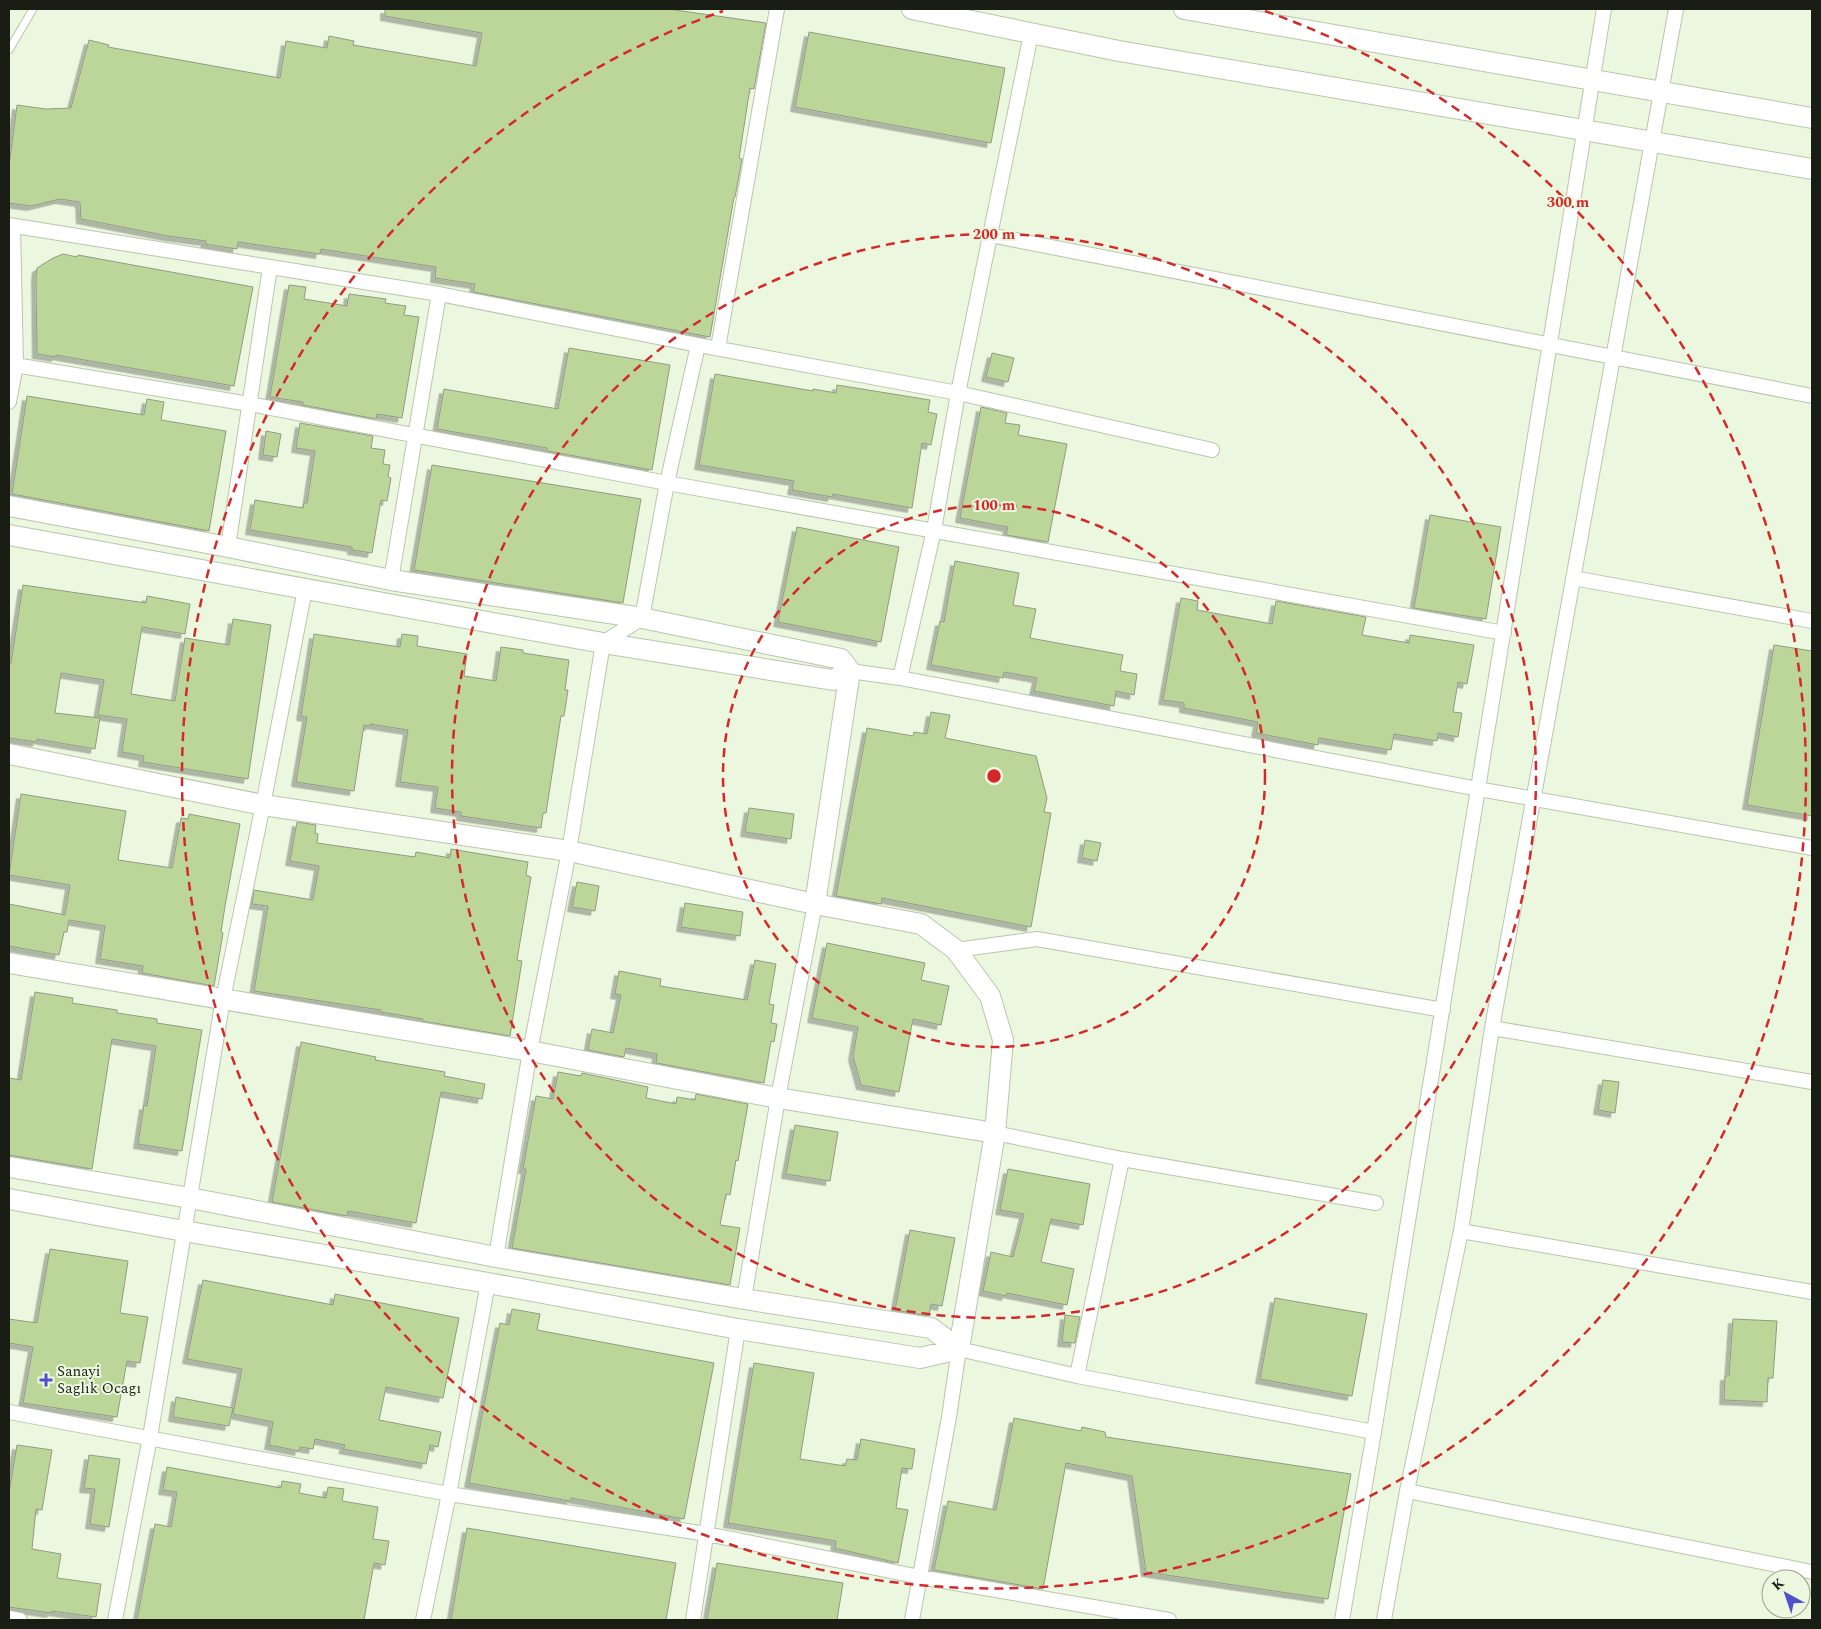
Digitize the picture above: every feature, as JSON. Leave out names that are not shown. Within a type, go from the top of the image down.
[{"type":"street","points":[[718,348],[777,9]]},
{"type":"street","points":[[912,9],[1119,51],[1812,169]]},
{"type":"street","points":[[1184,9],[1812,118]]},
{"type":"street","points":[[1342,1620],[1443,1010],[1591,79],[1604,9]]},
{"type":"street","points":[[1384,1620],[1407,1491],[1461,1231],[1492,1028],[1676,9]]},
{"type":"street","points":[[900,678],[934,530],[958,393],[1031,34]]},
{"type":"street","points":[[9,402],[12,364],[11,225],[439,294],[698,345],[958,393],[1212,450]]},
{"type":"street","points":[[990,235],[1812,396]]},
{"type":"street","points":[[228,547],[270,267]]},
{"type":"street","points":[[391,580],[439,294]]},
{"type":"street","points":[[496,1256],[530,1051],[569,851],[603,643],[642,618],[667,483],[698,345]]},
{"type":"street","points":[[12,364],[249,404],[667,483],[1504,632]]},
{"type":"street","points":[[9,506],[391,580],[642,618],[841,659],[850,671],[815,904],[778,1098],[744,1299]]},
{"type":"street","points":[[9,535],[603,643],[834,680],[850,671],[900,678],[1478,789],[1812,848]]},
{"type":"street","points":[[1573,578],[1812,621]]},
{"type":"street","points":[[115,1620],[150,1437],[222,999],[263,805],[305,589]]},
{"type":"street","points":[[9,754],[263,805],[569,851],[815,904],[921,924],[956,950],[990,996],[1003,1040],[995,1133],[949,1416],[912,1620]]},
{"type":"street","points":[[956,950],[1036,939],[1443,1010]]},
{"type":"street","points":[[9,964],[530,1051],[778,1098],[995,1133],[1122,1159],[1376,1203]]},
{"type":"street","points":[[1492,1028],[1812,1082]]},
{"type":"street","points":[[1077,1376],[1122,1159]]},
{"type":"street","points":[[9,1167],[190,1198],[496,1256],[744,1299],[930,1328],[959,1349],[1077,1376],[1374,1432]]},
{"type":"street","points":[[9,1199],[738,1329],[920,1358],[959,1349]]},
{"type":"street","points":[[1461,1231],[1812,1292]]},
{"type":"street","points":[[423,1620],[449,1494],[488,1283]]},
{"type":"street","points":[[693,1620],[738,1329]]},
{"type":"street","points":[[9,1412],[449,1494],[707,1534],[920,1578],[1169,1620]]},
{"type":"street","points":[[1407,1491],[1812,1572]]},
{"type":"street","points":[[9,1618],[20,1620]]},
{"type":"lane","points":[[9,50],[33,9]]},
{"type":"building","points":[[385,9],[668,9],[766,23],[754,89],[750,88],[739,158],[742,159],[710,337],[473,292],[475,284],[435,278],[436,267],[321,249],[320,254],[238,242],[237,249],[205,244],[206,241],[168,236],[81,219],[80,202],[60,199],[31,206],[9,203],[9,166],[17,105],[46,109],[71,108],[89,40],[109,45],[108,47],[280,78],[286,41],[327,48],[329,36],[354,41],[353,45],[476,66],[482,33],[385,16]]},
{"type":"building","points":[[809,32],[1005,68],[991,143],[795,107]]},
{"type":"building","points":[[63,254],[77,257],[78,255],[253,287],[234,386],[56,355],[56,357],[37,354],[37,268]]},
{"type":"building","points":[[289,285],[306,287],[304,299],[347,306],[349,294],[386,299],[385,303],[406,306],[404,315],[419,317],[402,418],[377,414],[376,419],[303,405],[303,402],[270,397]]},
{"type":"building","points":[[569,348],[670,365],[652,470],[547,451],[547,448],[437,429],[444,389],[558,409]]},
{"type":"building","points":[[992,353],[1014,358],[1008,382],[986,377]]},
{"type":"building","points":[[715,374],[813,391],[813,389],[836,393],[837,385],[930,400],[928,412],[937,414],[931,445],[922,443],[912,508],[833,494],[832,497],[792,490],[794,481],[699,465]]},
{"type":"building","points":[[27,396],[144,415],[147,399],[164,402],[161,420],[226,431],[209,531],[12,494]]},
{"type":"building","points":[[981,407],[1007,413],[1005,423],[1020,425],[1018,435],[1067,444],[1048,542],[1006,535],[1008,527],[960,518]]},
{"type":"building","points":[[300,423],[373,436],[371,448],[385,450],[383,464],[390,465],[388,477],[391,478],[387,501],[381,500],[372,553],[352,550],[352,547],[250,530],[255,500],[303,508],[304,503],[307,503],[315,451],[296,448]]},
{"type":"building","points":[[266,431],[281,434],[277,457],[263,455]]},
{"type":"building","points":[[432,465],[641,499],[623,603],[414,570]]},
{"type":"building","points":[[1430,515],[1501,527],[1486,619],[1414,608]]},
{"type":"building","points":[[797,527],[899,547],[881,642],[778,622]]},
{"type":"building","points":[[955,561],[1019,573],[1013,605],[1036,609],[1030,638],[1123,655],[1120,671],[1137,674],[1134,695],[1116,691],[1114,706],[1034,691],[1037,678],[1004,672],[1003,678],[931,665],[940,621],[944,622]]},
{"type":"building","points":[[23,585],[146,603],[147,596],[190,604],[185,634],[142,627],[131,694],[175,701],[185,638],[229,645],[233,619],[271,625],[248,779],[143,762],[144,756],[122,752],[127,719],[98,715],[104,680],[61,673],[55,713],[100,718],[95,749],[37,739],[37,742],[9,738],[9,663],[11,663]]},
{"type":"building","points":[[1181,598],[1198,601],[1197,610],[1272,624],[1276,601],[1366,617],[1362,635],[1409,643],[1410,635],[1474,645],[1467,684],[1458,682],[1453,712],[1462,713],[1458,737],[1438,733],[1437,741],[1394,734],[1391,750],[1319,738],[1318,745],[1256,733],[1258,722],[1184,708],[1184,703],[1163,700]]},
{"type":"building","points":[[314,634],[400,647],[402,634],[418,636],[417,646],[467,654],[464,676],[496,681],[501,647],[523,650],[523,653],[569,660],[565,690],[568,690],[564,716],[561,716],[546,813],[543,813],[541,828],[461,816],[461,812],[435,808],[438,787],[400,782],[408,730],[370,724],[370,726],[364,725],[354,791],[296,782],[307,717],[301,716]]},
{"type":"building","points":[[1774,645],[1812,651],[1812,816],[1747,805]]},
{"type":"building","points":[[931,712],[950,715],[945,738],[1036,756],[1047,798],[1044,812],[1051,813],[1031,927],[882,898],[881,904],[836,896],[867,728],[913,736],[914,732],[927,734]]},
{"type":"building","points":[[21,794],[126,811],[118,860],[172,868],[181,818],[188,819],[189,814],[240,824],[225,906],[221,932],[223,933],[214,986],[142,973],[143,966],[100,959],[105,926],[69,920],[67,932],[64,932],[59,955],[9,946],[9,904],[65,915],[70,885],[9,875]]},
{"type":"building","points":[[749,808],[794,814],[791,839],[745,832]]},
{"type":"building","points":[[297,822],[316,825],[317,843],[415,857],[416,852],[450,858],[451,849],[528,862],[526,875],[531,877],[517,960],[522,961],[510,1036],[422,1021],[423,1019],[381,1012],[381,1010],[254,991],[268,906],[252,904],[254,890],[313,900],[319,866],[290,861]]},
{"type":"building","points":[[1085,840],[1101,843],[1097,861],[1082,858]]},
{"type":"building","points":[[577,882],[599,886],[595,911],[572,907]]},
{"type":"building","points":[[685,903],[743,912],[740,936],[681,927]]},
{"type":"building","points":[[827,943],[925,963],[921,980],[949,986],[941,1025],[913,1019],[899,1092],[861,1085],[853,1056],[858,1027],[812,1018]]},
{"type":"building","points":[[755,960],[776,964],[769,1004],[774,1005],[771,1023],[777,1024],[774,1042],[771,1041],[764,1083],[656,1063],[657,1054],[626,1048],[624,1057],[588,1050],[592,1029],[613,1033],[621,995],[615,994],[619,971],[661,979],[660,986],[747,1000]]},
{"type":"building","points":[[35,992],[73,998],[72,1003],[117,1010],[117,1013],[157,1019],[157,1023],[202,1030],[182,1151],[138,1144],[144,1105],[147,1106],[156,1046],[112,1039],[92,1169],[9,1155],[9,1078],[21,1080]]},
{"type":"building","points":[[301,1042],[376,1057],[375,1060],[445,1072],[444,1076],[485,1084],[482,1099],[441,1092],[416,1223],[348,1211],[347,1216],[272,1202]]},
{"type":"building","points":[[558,1072],[581,1076],[582,1073],[648,1087],[646,1098],[676,1104],[677,1097],[695,1100],[696,1094],[748,1104],[738,1161],[736,1160],[730,1195],[726,1194],[720,1225],[740,1228],[730,1285],[512,1248],[526,1169],[523,1169],[536,1096],[553,1099]]},
{"type":"building","points":[[1603,1080],[1619,1082],[1615,1113],[1598,1110]]},
{"type":"building","points":[[795,1125],[838,1132],[830,1181],[786,1174]]},
{"type":"building","points":[[1008,1169],[1090,1184],[1083,1225],[1051,1219],[1041,1262],[1074,1269],[1067,1305],[1007,1293],[1006,1296],[983,1291],[991,1252],[1013,1257],[1024,1214],[1000,1210]]},
{"type":"building","points":[[910,1230],[955,1238],[942,1306],[931,1304],[929,1316],[895,1310]]},
{"type":"building","points":[[50,1249],[128,1261],[120,1313],[148,1317],[140,1363],[127,1361],[117,1417],[23,1403],[33,1347],[9,1343],[9,1319],[37,1323]]},
{"type":"building","points":[[203,1280],[333,1305],[335,1294],[459,1318],[443,1398],[386,1387],[379,1420],[441,1432],[438,1447],[430,1445],[426,1464],[343,1449],[345,1445],[315,1439],[313,1449],[300,1447],[299,1451],[269,1445],[273,1422],[233,1414],[242,1369],[187,1359]]},
{"type":"building","points":[[1275,1298],[1367,1314],[1352,1396],[1260,1379]]},
{"type":"building","points":[[512,1309],[540,1314],[537,1330],[714,1363],[684,1519],[571,1498],[570,1501],[469,1483],[500,1323],[509,1325]]},
{"type":"building","points":[[1065,1315],[1080,1317],[1075,1343],[1062,1342]]},
{"type":"building","points":[[1733,1319],[1777,1321],[1773,1378],[1768,1378],[1767,1402],[1724,1400],[1725,1376],[1729,1376]]},
{"type":"building","points":[[754,1363],[814,1373],[800,1459],[845,1466],[847,1459],[857,1460],[861,1439],[915,1449],[912,1469],[902,1468],[896,1508],[908,1510],[898,1563],[835,1548],[836,1541],[728,1523]]},
{"type":"building","points":[[176,1397],[233,1408],[229,1426],[173,1417]]},
{"type":"building","points":[[1014,1418],[1081,1431],[1082,1427],[1105,1432],[1106,1437],[1351,1474],[1328,1599],[1146,1572],[1132,1476],[1066,1463],[1043,1589],[934,1570],[948,1501],[996,1510]]},
{"type":"building","points":[[17,1445],[52,1450],[42,1510],[36,1509],[32,1549],[61,1554],[57,1578],[101,1584],[96,1617],[9,1607],[9,1492]]},
{"type":"building","points":[[89,1455],[120,1459],[109,1527],[90,1524],[95,1489],[84,1488]]},
{"type":"building","points":[[167,1467],[281,1488],[282,1481],[301,1484],[299,1493],[326,1498],[328,1487],[344,1489],[342,1501],[378,1507],[373,1539],[389,1541],[385,1565],[374,1563],[364,1620],[137,1620],[155,1524],[171,1527],[177,1492],[163,1490]]},
{"type":"building","points":[[467,1528],[676,1563],[666,1620],[451,1620]]},
{"type":"building","points":[[717,1563],[843,1583],[837,1620],[707,1620]]},
{"type":"place","name":"Sanayi Saglık Ocagı","points":[[46,1380]]}]
